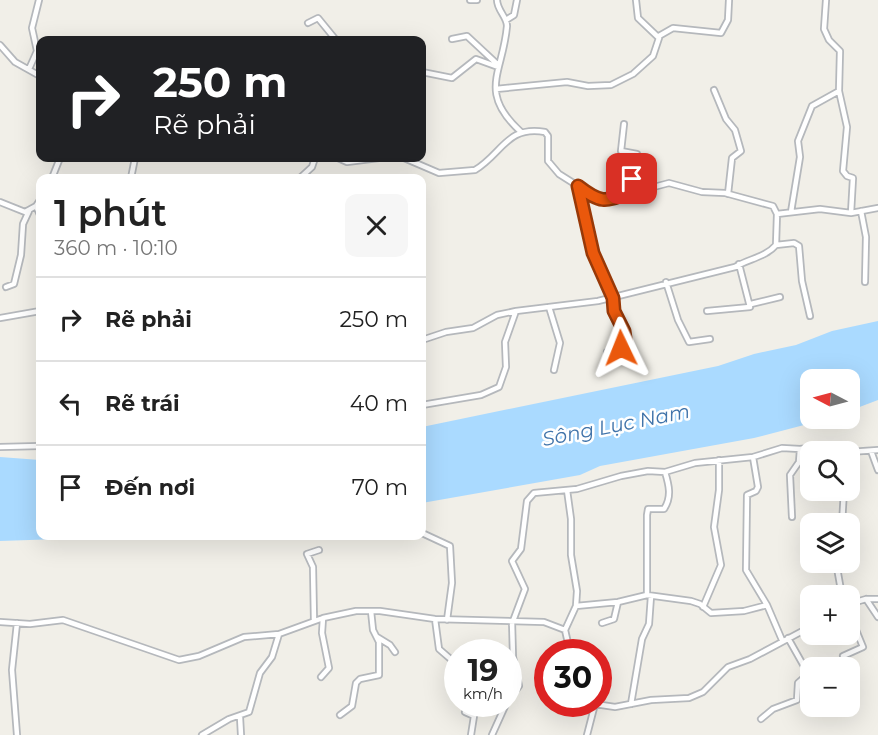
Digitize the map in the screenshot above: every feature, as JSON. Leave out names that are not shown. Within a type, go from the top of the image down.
[{"type":"street","points":[[36,43],[32,28],[39,0]]},
{"type":"street","points":[[470,0],[477,0]]},
{"type":"street","points":[[497,0],[506,20],[496,88],[501,111],[520,132]]},
{"type":"street","points":[[506,20],[514,15],[518,0]]},
{"type":"street","points":[[636,0],[639,18],[659,36]]},
{"type":"street","points":[[496,88],[567,82],[588,86],[611,85],[633,74],[653,56],[659,36],[673,28],[721,33],[728,20],[729,0]]},
{"type":"street","points":[[826,0],[824,29],[829,40],[840,51],[839,91],[848,127],[843,171],[847,176],[853,178],[851,213]]},
{"type":"street","points":[[308,23],[318,18],[333,36]]},
{"type":"street","points":[[452,39],[467,36],[498,65]]},
{"type":"street","points":[[0,45],[15,62],[36,73]]},
{"type":"street","points":[[29,69],[36,55]]},
{"type":"street","points":[[426,73],[452,78],[477,59],[498,65]]},
{"type":"street","points":[[714,90],[726,119],[735,130],[741,151],[732,158],[728,194]]},
{"type":"street","points":[[791,212],[800,156],[798,141],[812,106],[839,91]]},
{"type":"street","points":[[624,124],[621,151],[637,154],[632,186],[637,189]]},
{"type":"street","points":[[415,162],[439,173],[475,170],[495,150],[520,132],[537,131],[547,134],[548,161],[560,174],[602,201],[637,189],[669,183],[702,192],[728,194],[773,206],[777,214],[776,245],[769,253],[712,274],[666,282],[612,298],[497,315],[480,326],[446,332],[426,339]]},
{"type":"street","points":[[304,174],[314,162]]},
{"type":"street","points":[[578,186],[593,253],[612,298],[614,311],[624,331],[626,345],[607,352]]},
{"type":"street","points":[[0,202],[22,211],[29,211],[36,207]]},
{"type":"street","points":[[777,214],[820,209],[851,213],[878,208]]},
{"type":"street","points":[[6,287],[14,284],[21,255],[23,224],[29,211]]},
{"type":"street","points":[[861,211],[866,237],[865,282]]},
{"type":"street","points":[[776,245],[794,243],[799,246],[802,281],[810,316]]},
{"type":"street","points":[[739,264],[751,304]]},
{"type":"street","points":[[666,282],[677,318],[688,342],[710,339]]},
{"type":"street","points":[[708,311],[747,309],[751,304],[780,297]]},
{"type":"street","points":[[549,307],[560,343],[554,370]]},
{"type":"street","points":[[426,404],[481,395],[499,387],[506,367],[505,342],[516,311]]},
{"type":"street","points":[[0,318],[36,312]]},
{"type":"street","points":[[0,447],[36,446]]},
{"type":"street","points":[[514,639],[513,621],[525,590],[512,561],[520,549],[529,498],[539,491],[567,490],[640,472],[665,472],[695,463],[753,457],[769,450],[800,449],[799,462],[790,475],[792,517]]},
{"type":"street","points":[[860,451],[878,450]]},
{"type":"street","points":[[871,451],[878,470]]},
{"type":"street","points":[[753,457],[758,487],[756,491],[747,495],[746,570],[800,662]]},
{"type":"street","points":[[703,607],[721,565],[714,527],[719,490],[719,460]]},
{"type":"street","points":[[631,704],[642,639],[649,624],[647,511],[651,508],[664,509],[668,503],[669,486],[665,472]]},
{"type":"street","points":[[567,490],[576,606],[565,630],[567,639]]},
{"type":"street","points":[[426,535],[450,546],[452,583],[447,620]]},
{"type":"street","points":[[314,621],[313,567],[308,554],[319,550]]},
{"type":"street","points":[[576,606],[618,602],[649,595],[691,601],[711,613],[766,605]]},
{"type":"street","points":[[866,599],[878,617]]},
{"type":"street","points":[[860,601],[878,600]]},
{"type":"street","points":[[602,623],[614,619],[618,602]]},
{"type":"street","points":[[0,622],[63,620],[179,660],[199,656],[244,637],[279,634],[323,618],[371,610],[447,620],[544,622],[565,630]]},
{"type":"street","points":[[340,715],[352,706],[356,683],[360,679],[378,676],[379,647],[371,610]]},
{"type":"street","points":[[321,677],[328,669],[322,633],[323,618]]},
{"type":"street","points":[[435,619],[439,649],[444,653]]},
{"type":"street","points":[[17,623],[12,670],[17,735]]},
{"type":"street","points":[[612,707],[689,698],[703,692],[728,667],[750,659],[800,632]]},
{"type":"street","points":[[202,735],[229,719],[249,712],[260,673],[272,657],[279,634]]},
{"type":"street","points":[[375,635],[390,645],[395,652]]},
{"type":"street","points":[[843,656],[863,647],[860,640]]},
{"type":"street","points":[[761,719],[773,709],[797,700],[800,682]]},
{"type":"street","points":[[240,717],[241,735]]},
{"type":"street","points":[[471,735],[474,717]]},
{"type":"street","points":[[492,735],[501,717]]},
{"type":"street","points":[[587,735],[592,717]]},
{"type":"water","name":"Sông Lục Nam","points":[[878,321],[878,400],[860,407],[860,369],[800,369],[800,426],[754,438],[600,466],[580,475],[426,502],[426,426],[718,366],[754,354],[796,345],[832,331]]},
{"type":"water","points":[[0,457],[36,460],[36,540],[0,541]]},
{"type":"route","points":[[621,348],[626,345],[624,331],[614,311],[613,298],[611,299],[593,253],[578,186],[599,201],[604,201],[637,189],[632,186],[632,179]]}]
